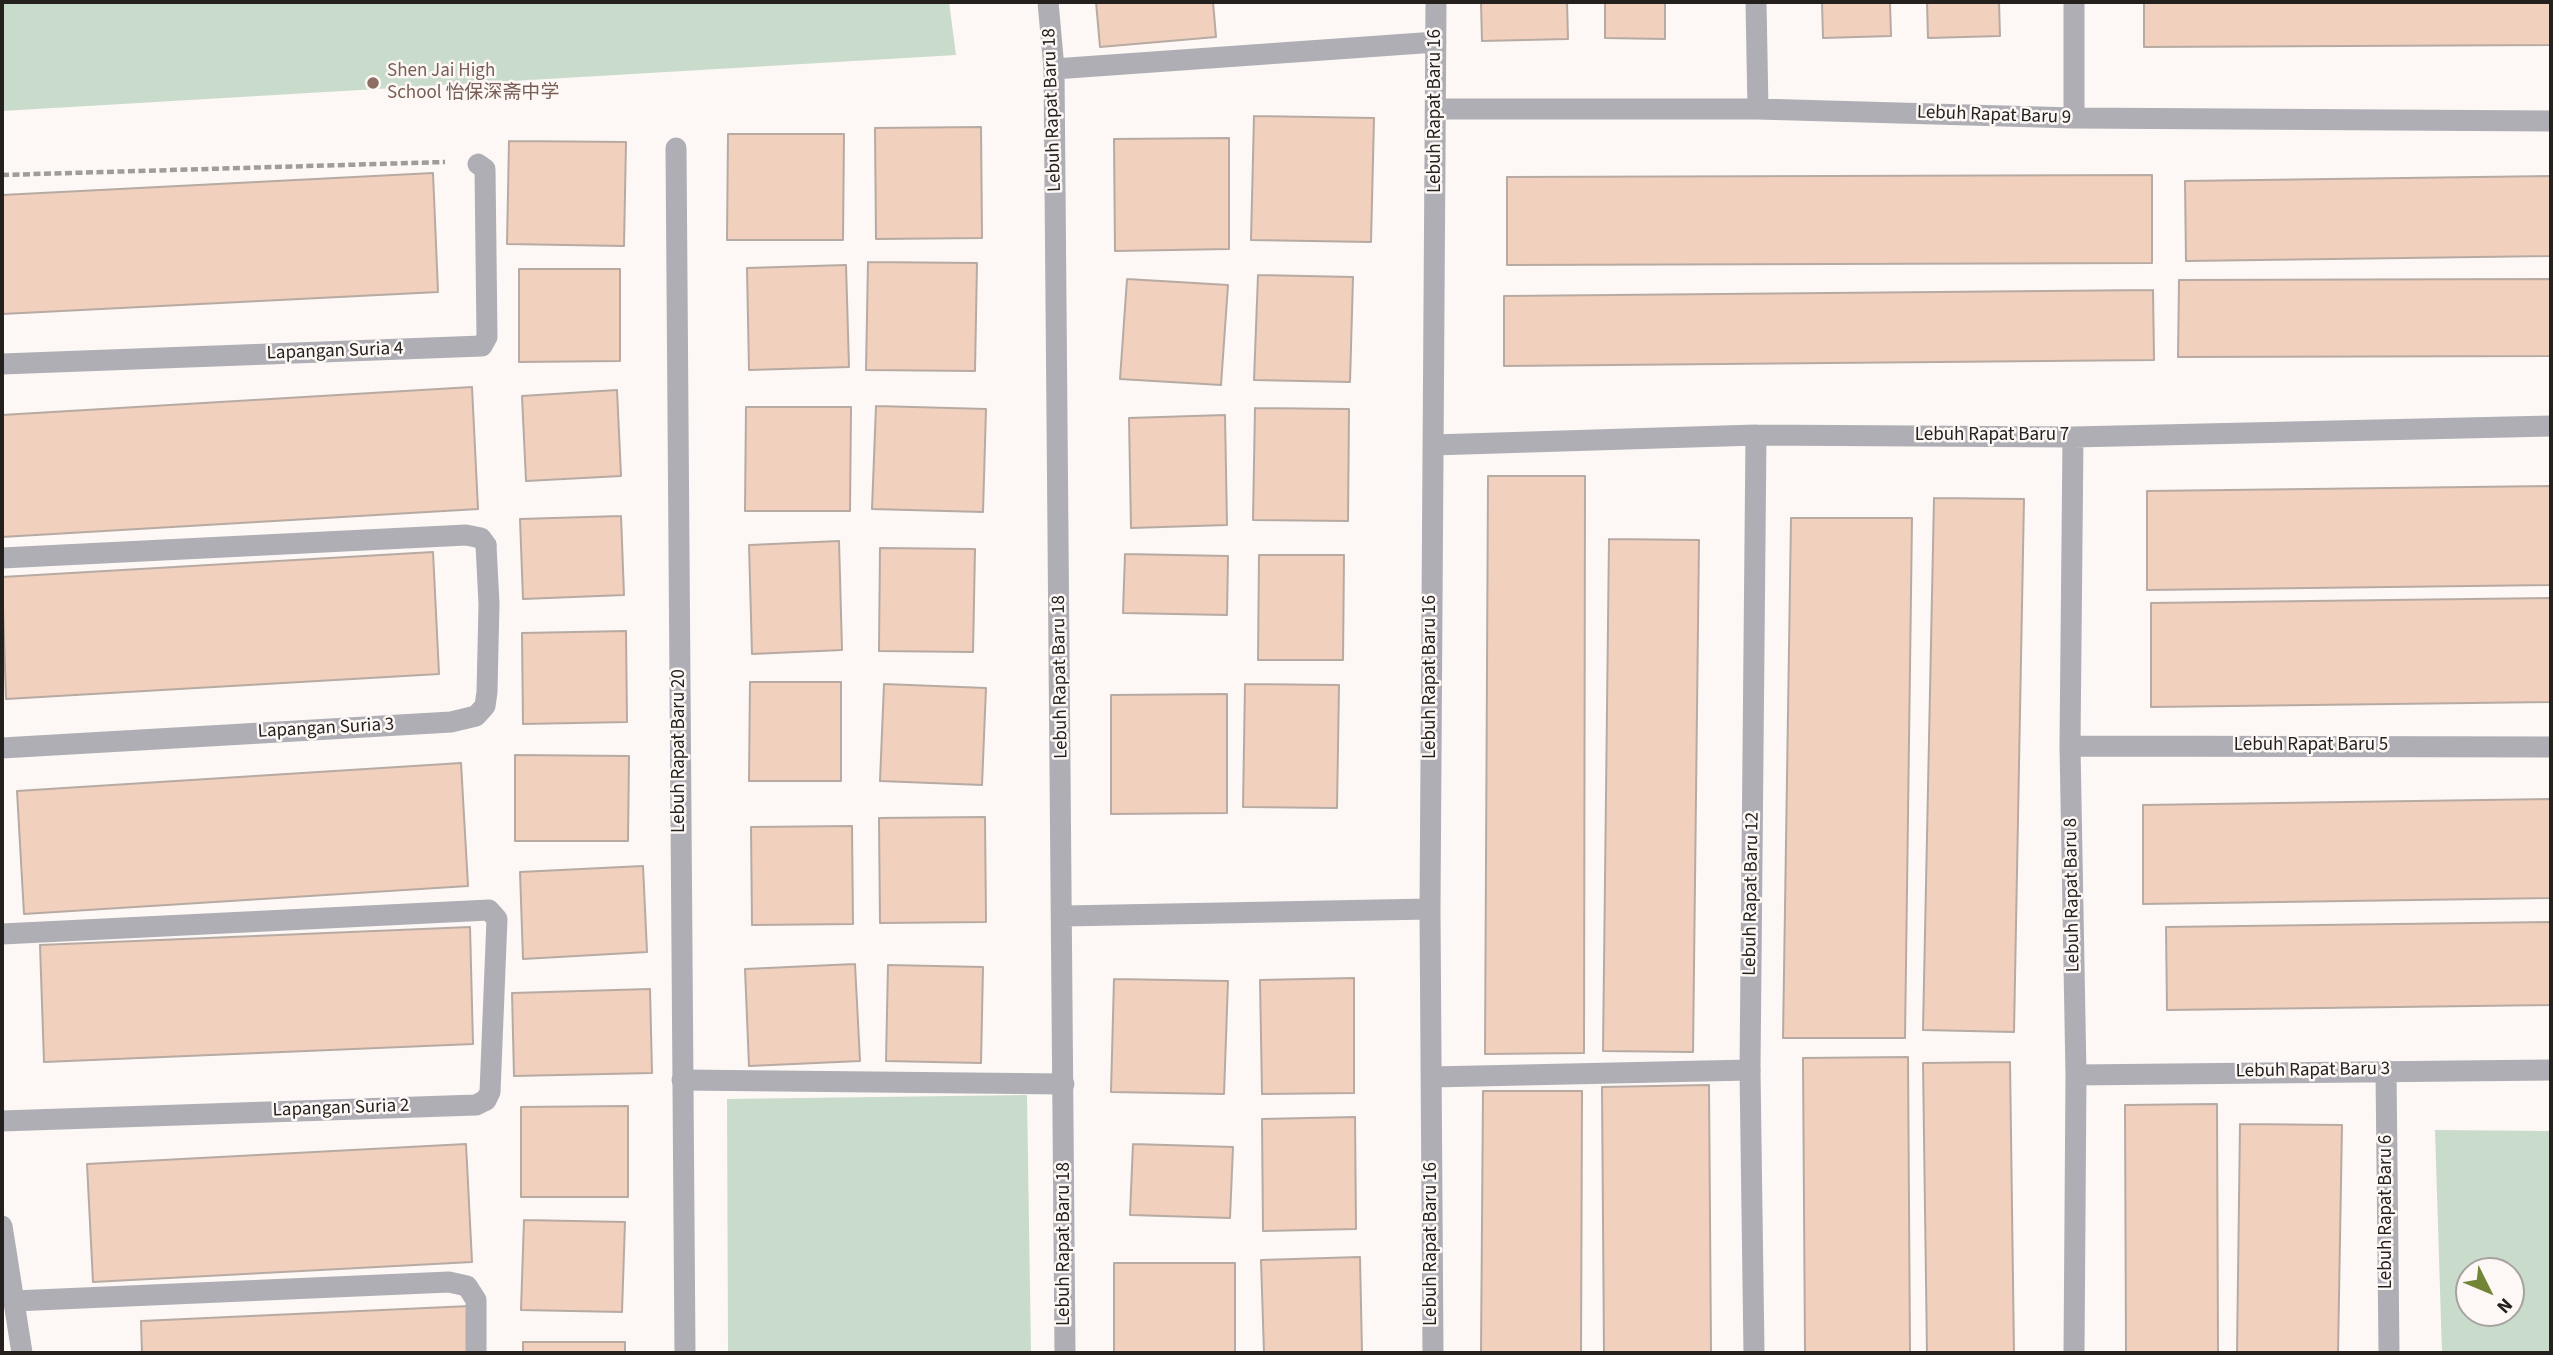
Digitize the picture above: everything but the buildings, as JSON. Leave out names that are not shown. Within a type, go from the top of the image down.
[{"type":"street","name":"Lebuh Rapat Baru 18","points":[[1048,2],[1054,69],[1064,916],[1065,1353]]},
{"type":"street","name":"Lebuh Rapat Baru 16","points":[[1433,1353],[1430,909],[1436,2]]},
{"type":"street","points":[[1756,2],[1758,109]]},
{"type":"street","points":[[2074,2],[2074,118]]},
{"type":"street","points":[[1054,69],[1436,42]]},
{"type":"street","name":"Lebuh Rapat Baru 9","points":[[1437,109],[1758,109],[2074,118],[2551,121]]},
{"type":"street","name":"Lebuh Rapat Baru 20","points":[[676,148],[685,1353]]},
{"type":"street","name":"Lapangan Suria 4","points":[[2,364],[482,345],[487,337],[485,169],[478,164]]},
{"type":"street","name":"Lebuh Rapat Baru 7","points":[[1433,445],[1756,435],[2073,437],[2551,426]]},
{"type":"street","name":"Lebuh Rapat Baru 12","points":[[1754,1353],[1750,1070],[1756,435]]},
{"type":"street","name":"Lebuh Rapat Baru 8","points":[[2073,437],[2070,746],[2076,1075],[2074,1353]]},
{"type":"street","name":"Lapangan Suria 3","points":[[2,558],[466,535],[481,538],[486,545],[489,604],[487,692],[485,706],[476,716],[450,722],[2,748]]},
{"type":"street","name":"Lebuh Rapat Baru 5","points":[[2070,746],[2551,747]]},
{"type":"street","points":[[1064,916],[1430,909]]},
{"type":"street","name":"Lapangan Suria 2","points":[[2,934],[489,910],[497,919],[490,1092],[485,1100],[477,1105],[2,1121]]},
{"type":"street","points":[[1432,1077],[1750,1070]]},
{"type":"street","name":"Lebuh Rapat Baru 6","points":[[2386,1070],[2389,1353]]},
{"type":"street","name":"Lebuh Rapat Baru 3","points":[[2076,1075],[2551,1070]]},
{"type":"street","points":[[682,1080],[1064,1084]]},
{"type":"street","points":[[2,1226],[22,1353]]},
{"type":"street","points":[[14,1301],[449,1282],[467,1286],[476,1300],[476,1353]]},
{"type":"path","points":[[2,175],[470,161],[478,164]]},
{"type":"green space","name":"Shen Jai High School 怡保深斋中学","points":[[2,2],[949,2],[956,55],[2,111]]},
{"type":"green space","points":[[1027,1095],[1031,1353],[728,1353],[727,1099]]},
{"type":"green space","points":[[2435,1130],[2551,1131],[2551,1353],[2442,1353]]},
{"type":"place","name":"Shen Jai High School 怡保深斋中学","points":[[373,83]]}]
